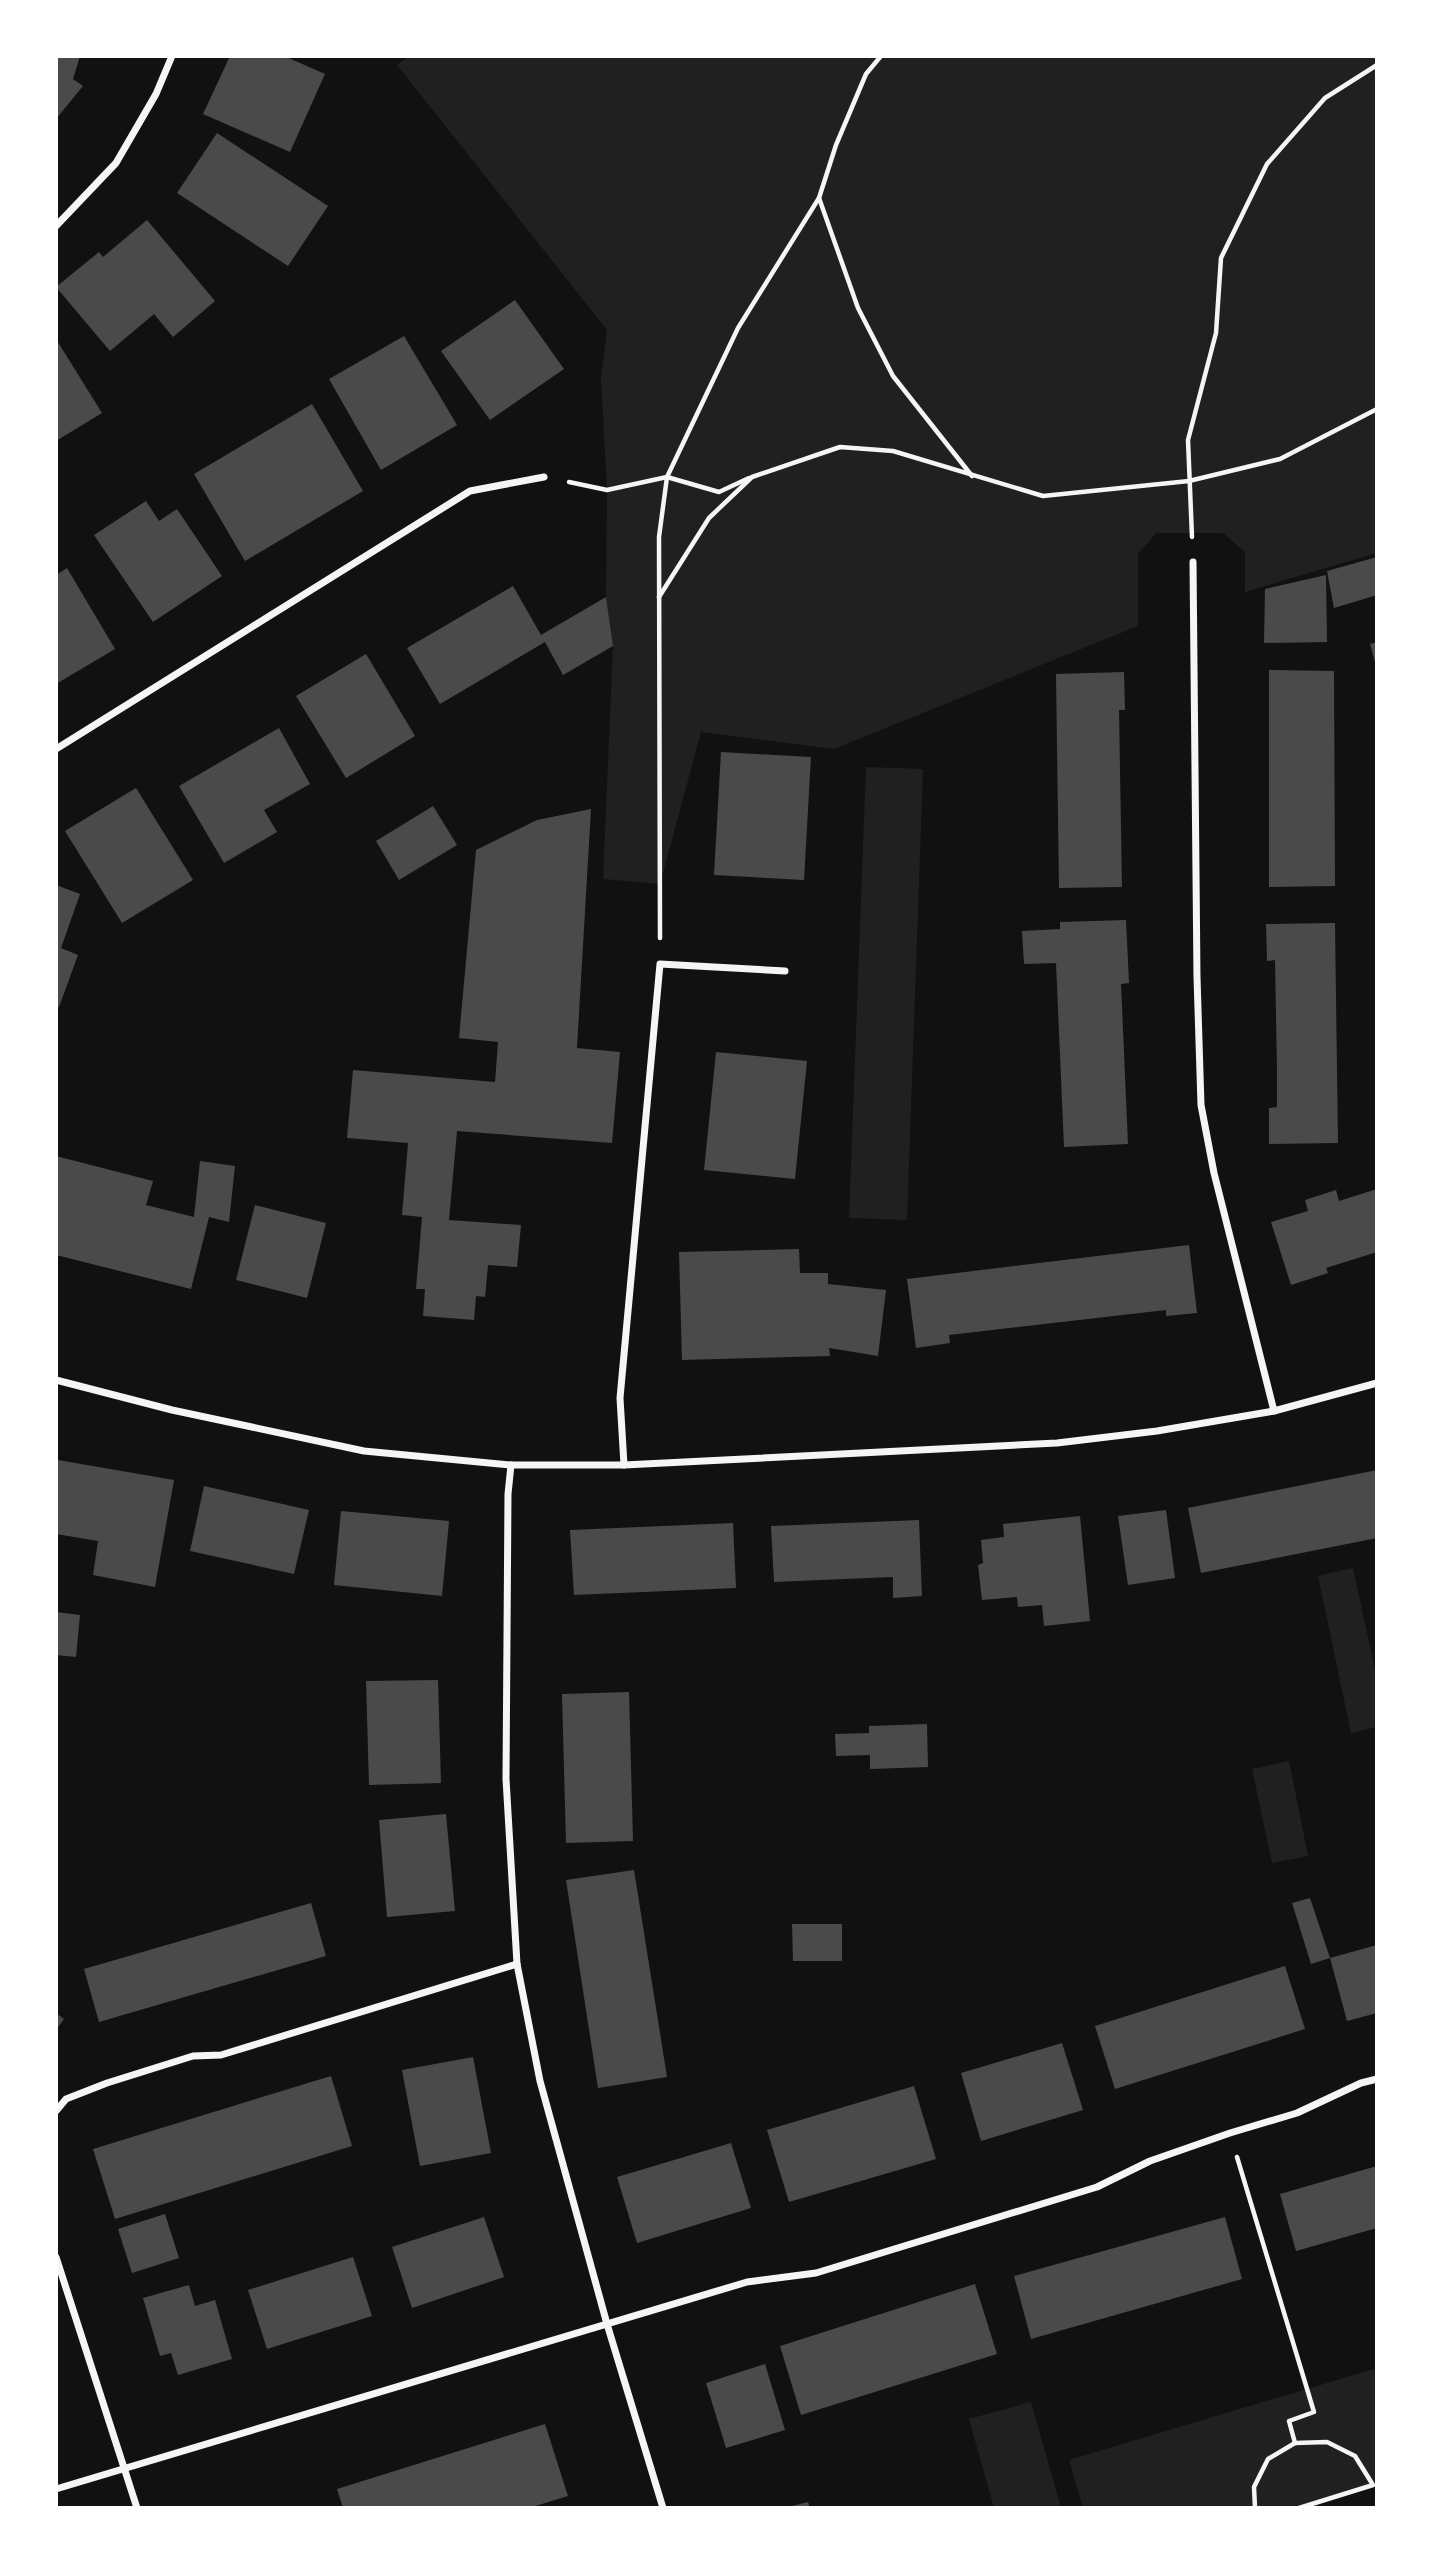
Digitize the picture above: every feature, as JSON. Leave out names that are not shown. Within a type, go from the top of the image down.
[{"type":"street","points":[[56,226],[116,163],[156,94],[172,56]]},
{"type":"street","points":[[56,749],[471,491],[544,477]]},
{"type":"street","points":[[1193,562],[1201,1105],[1214,1173],[1274,1411]]},
{"type":"street","points":[[624,1465],[620,1398],[660,964],[785,971]]},
{"type":"street","points":[[56,1380],[172,1410],[364,1451],[511,1465],[624,1465],[1057,1443],[1157,1431],[1274,1411],[1377,1383]]},
{"type":"street","points":[[511,1465],[508,1494],[506,1779],[517,1964],[540,2081],[607,2324],[663,2508]]},
{"type":"street","points":[[56,2110],[66,2099],[192,2056],[221,2055],[517,1964]]},
{"type":"street","points":[[56,2489],[747,2282],[816,2273],[1097,2187],[1150,2161],[1297,2113],[1361,2083],[1377,2079]]},
{"type":"street","points":[[56,2257],[137,2508]]},
{"type":"path","points":[[660,964],[658,598],[659,537],[667,477],[738,328],[819,198],[836,145],[866,74],[881,56]]},
{"type":"path","points":[[1193,562],[1188,440],[1216,332],[1220,258],[1267,164],[1325,98],[1377,65]]},
{"type":"path","points":[[819,198],[859,308],[893,376],[972,476]]},
{"type":"path","points":[[544,477],[607,491],[667,477],[719,492],[752,477],[840,447],[893,451],[1043,496],[1189,481],[1280,459],[1377,408]]},
{"type":"path","points":[[658,598],[709,518],[752,477]]},
{"type":"path","points":[[1230,2133],[1314,2412],[1289,2421],[1295,2442]]},
{"type":"path","points":[[1255,2508],[1254,2487],[1268,2459],[1295,2442],[1327,2442],[1355,2456],[1374,2486],[1314,2506],[1299,2508]]},
{"type":"shaded area","points":[[409,56],[1377,56],[1377,553],[1245,592],[1245,552],[1223,533],[1156,533],[1138,554],[1138,626],[834,749],[701,732],[660,884],[603,879],[613,646],[606,597],[607,490],[601,378],[607,330],[397,65]]},
{"type":"shaded area","points":[[866,767],[923,769],[907,1220],[849,1218]]},
{"type":"shaded area","points":[[1353,1568],[1377,1679],[1377,1727],[1351,1733],[1318,1576]]},
{"type":"shaded area","points":[[1289,1761],[1308,1856],[1272,1863],[1252,1769]]},
{"type":"shaded area","points":[[1377,2368],[1377,2484],[1299,2508],[1083,2508],[1069,2460]]},
{"type":"shaded area","points":[[1031,2402],[1061,2508],[994,2508],[969,2419]]},
{"type":"building","points":[[56,56],[80,56],[73,79],[83,86],[56,119]]},
{"type":"building","points":[[230,56],[284,56],[325,74],[290,152],[203,114]]},
{"type":"building","points":[[217,133],[328,206],[288,266],[177,193]]},
{"type":"building","points":[[147,220],[215,301],[173,337],[154,314],[110,351],[56,287],[99,252],[103,257]]},
{"type":"building","points":[[515,300],[564,369],[490,420],[441,351]]},
{"type":"building","points":[[404,336],[457,425],[381,470],[329,379]]},
{"type":"building","points":[[56,339],[102,413],[56,441]]},
{"type":"building","points":[[312,404],[363,491],[245,561],[194,474]]},
{"type":"building","points":[[146,501],[159,521],[177,509],[222,576],[153,622],[94,535]]},
{"type":"building","points":[[1377,557],[1377,595],[1334,608],[1327,571]]},
{"type":"building","points":[[67,568],[115,649],[56,684],[56,575]]},
{"type":"building","points":[[1326,575],[1327,642],[1264,643],[1265,589]]},
{"type":"building","points":[[513,586],[541,635],[606,597],[613,646],[563,675],[545,642],[440,704],[407,648]]},
{"type":"building","points":[[1377,642],[1377,666],[1376,666],[1370,644]]},
{"type":"building","points":[[366,654],[415,736],[346,778],[296,696]]},
{"type":"building","points":[[1269,670],[1334,671],[1335,886],[1269,887]]},
{"type":"building","points":[[1124,672],[1125,710],[1119,710],[1122,887],[1059,888],[1056,674]]},
{"type":"building","points":[[279,728],[310,784],[264,810],[277,832],[224,863],[179,786]]},
{"type":"building","points":[[721,752],[811,757],[804,880],[714,875]]},
{"type":"building","points":[[136,788],[193,880],[122,923],[65,831]]},
{"type":"building","points":[[433,806],[457,845],[399,880],[376,841]]},
{"type":"building","points":[[591,809],[577,1048],[620,1052],[612,1143],[457,1131],[449,1220],[521,1225],[517,1267],[488,1265],[485,1297],[476,1296],[474,1320],[423,1316],[425,1289],[416,1289],[422,1217],[402,1215],[408,1143],[347,1138],[353,1070],[495,1082],[498,1042],[459,1038],[476,850],[537,820]]},
{"type":"building","points":[[56,885],[80,894],[61,948],[78,955],[59,1007],[56,1006]]},
{"type":"building","points":[[1126,920],[1129,983],[1121,984],[1128,1144],[1064,1147],[1056,963],[1024,964],[1022,931],[1060,929],[1060,922]]},
{"type":"building","points":[[1335,923],[1338,1143],[1269,1144],[1269,1108],[1277,1107],[1277,1070],[1275,960],[1267,961],[1266,924]]},
{"type":"building","points":[[716,1052],[807,1061],[795,1179],[704,1170]]},
{"type":"building","points":[[56,1156],[153,1181],[146,1205],[194,1217],[200,1161],[235,1166],[229,1222],[209,1217],[191,1289],[56,1255]]},
{"type":"building","points":[[1377,1189],[1377,1252],[1326,1268],[1328,1273],[1291,1285],[1271,1222],[1308,1211],[1305,1200],[1336,1190],[1339,1201]]},
{"type":"building","points":[[255,1205],[326,1223],[307,1298],[236,1280]]},
{"type":"building","points":[[1189,1245],[1197,1313],[1166,1316],[1166,1310],[949,1335],[950,1343],[916,1348],[907,1279]]},
{"type":"building","points":[[799,1249],[800,1273],[828,1273],[828,1284],[886,1290],[878,1356],[829,1348],[830,1356],[682,1360],[679,1252]]},
{"type":"building","points":[[58,1460],[174,1480],[155,1587],[93,1575],[98,1541],[56,1534]]},
{"type":"building","points":[[1377,1470],[1377,1538],[1201,1573],[1188,1508]]},
{"type":"building","points":[[204,1486],[309,1510],[294,1574],[190,1551]]},
{"type":"building","points":[[1166,1510],[1175,1578],[1128,1585],[1118,1516]]},
{"type":"building","points":[[341,1511],[449,1521],[442,1596],[334,1585]]},
{"type":"building","points":[[1080,1516],[1090,1621],[1044,1626],[1042,1605],[1018,1607],[1017,1597],[982,1600],[978,1565],[983,1563],[981,1540],[1004,1537],[1003,1524]]},
{"type":"building","points":[[919,1520],[922,1596],[893,1598],[893,1577],[774,1582],[771,1526]]},
{"type":"building","points":[[733,1523],[736,1588],[574,1595],[570,1530]]},
{"type":"building","points":[[56,1612],[80,1615],[76,1657],[56,1655]]},
{"type":"building","points":[[438,1680],[441,1783],[369,1785],[366,1681]]},
{"type":"building","points":[[629,1692],[633,1841],[566,1843],[562,1694]]},
{"type":"building","points":[[927,1724],[928,1767],[870,1769],[870,1755],[836,1756],[835,1734],[869,1733],[869,1726]]},
{"type":"building","points":[[446,1814],[455,1911],[387,1917],[379,1820]]},
{"type":"building","points":[[634,1870],[667,2077],[598,2088],[566,1880]]},
{"type":"building","points":[[1310,1898],[1330,1958],[1311,1964],[1292,1903]]},
{"type":"building","points":[[311,1903],[326,1956],[99,2022],[84,1969]]},
{"type":"building","points":[[792,1924],[842,1924],[842,1961],[793,1961]]},
{"type":"building","points":[[1377,1945],[1377,2013],[1347,2021],[1330,1958]]},
{"type":"building","points":[[1285,1966],[1305,2029],[1115,2089],[1095,2026]]},
{"type":"building","points":[[56,2013],[64,2019],[56,2030]]},
{"type":"building","points":[[1062,2043],[1083,2110],[981,2141],[961,2073]]},
{"type":"building","points":[[473,2057],[491,2153],[420,2166],[402,2070]]},
{"type":"building","points":[[331,2076],[352,2146],[115,2219],[93,2149]]},
{"type":"building","points":[[914,2086],[936,2159],[789,2202],[767,2130]]},
{"type":"building","points":[[731,2143],[751,2208],[637,2243],[617,2177]]},
{"type":"building","points":[[1377,2166],[1377,2228],[1296,2251],[1280,2194]]},
{"type":"building","points":[[165,2214],[179,2258],[132,2273],[118,2229]]},
{"type":"building","points":[[484,2217],[504,2277],[412,2308],[392,2247]]},
{"type":"building","points":[[1225,2217],[1242,2279],[1031,2339],[1014,2276]]},
{"type":"building","points":[[353,2257],[372,2316],[267,2349],[248,2290]]},
{"type":"building","points":[[975,2284],[997,2354],[801,2415],[780,2346]]},
{"type":"building","points":[[189,2285],[195,2306],[215,2300],[232,2359],[178,2375],[171,2353],[160,2356],[143,2298]]},
{"type":"building","points":[[765,2364],[785,2430],[726,2448],[706,2383]]},
{"type":"building","points":[[545,2424],[568,2496],[529,2508],[343,2508],[337,2489]]},
{"type":"building","points":[[808,2502],[810,2508],[788,2508],[788,2507]]}]
